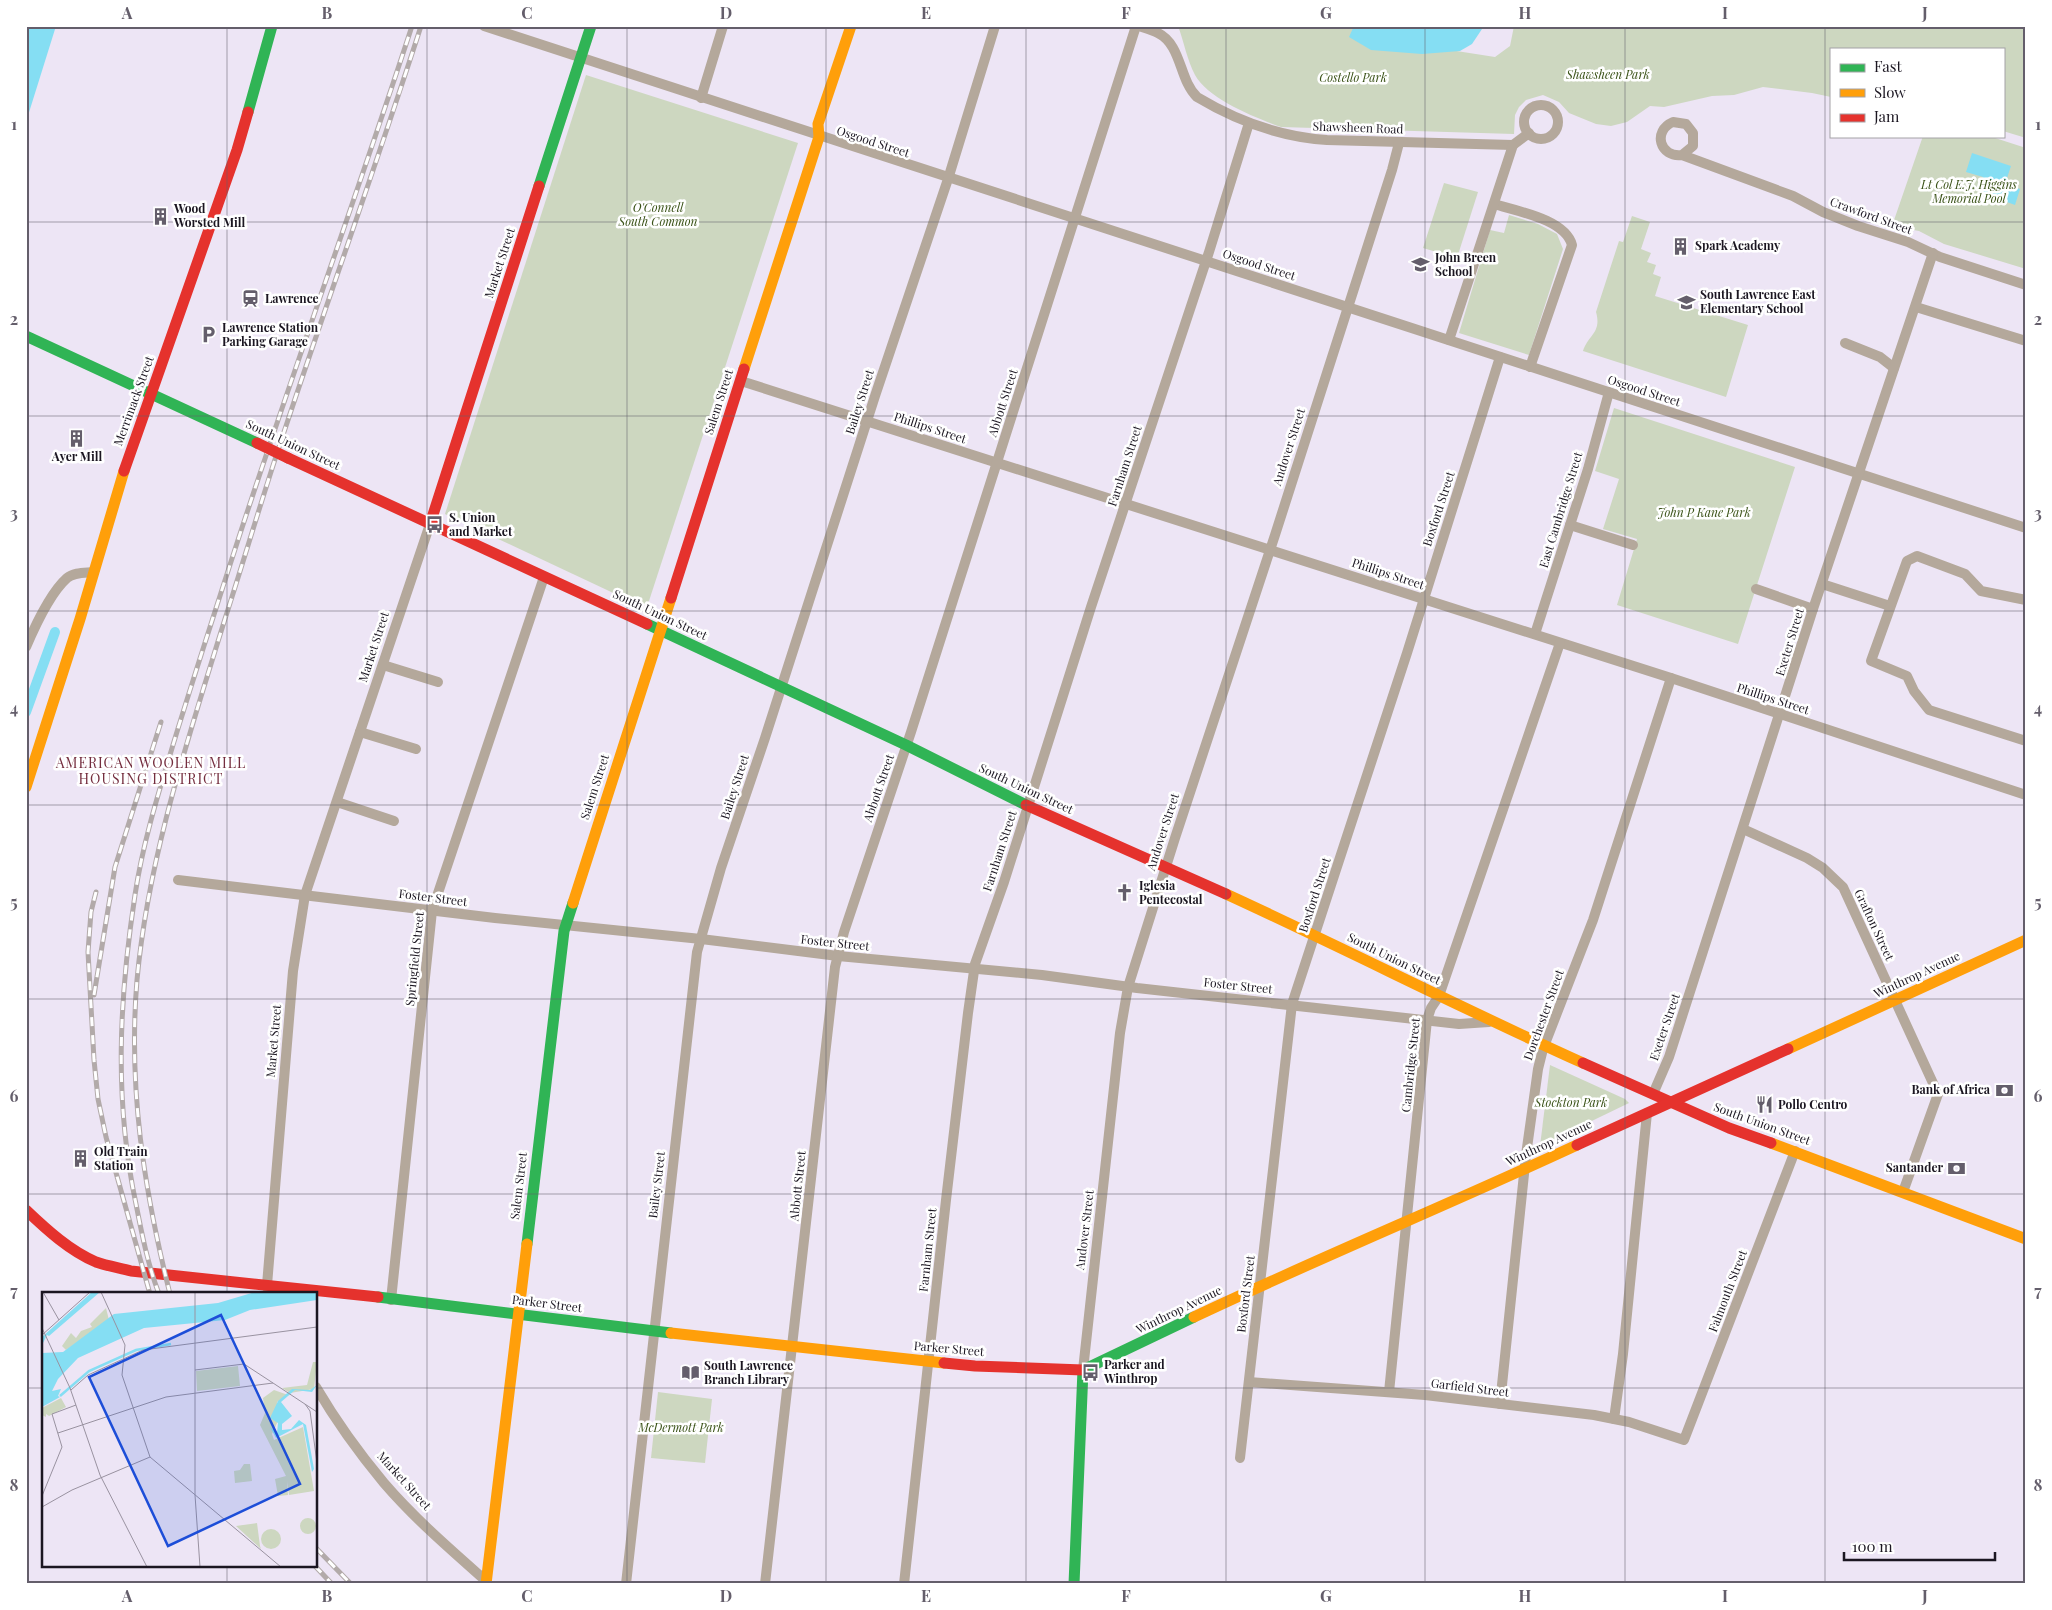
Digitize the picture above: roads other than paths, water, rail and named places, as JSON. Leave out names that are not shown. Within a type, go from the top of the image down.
[{"type":"main road","name":"Merrimack Street","points":[[26,787],[94,572],[118,489],[237,150],[272,26]]},
{"type":"main road","name":"Market Street","points":[[430,524],[591,26]]},
{"type":"main road","name":"Salem Street","points":[[486,1583],[565,925],[819,138],[818,124],[851,26]]},
{"type":"main road","name":"South Union Street","points":[[26,336],[781,686],[906,745],[1028,806],[1166,866],[1315,935],[1491,1022],[1544,1046],[1729,1128],[1795,1151],[2026,1239]]},
{"type":"main road","name":"Winthrop Avenue","points":[[1083,1370],[1260,1286],[1524,1170],[2026,940]]},
{"type":"main road","name":"Parker Street","points":[[26,1210],[60,1240],[97,1262],[131,1271],[302,1292]]},
{"type":"main road","name":"Parker Street","points":[[318,1293],[391,1300],[654,1332],[975,1366],[1083,1370]]},
{"type":"main road","name":"Andover Street","points":[[1074,1584],[1083,1370]]},
{"type":"street","name":"Osgood Street","points":[[484,26],[819,138],[1348,307],[2026,528]]},
{"type":"street","points":[[701,98],[723,26]]},
{"type":"street","name":"Bailey Street","points":[[626,1584],[697,952],[721,868],[768,729],[867,420],[948,179],[995,26]]},
{"type":"street","name":"Shawsheen Road","points":[[1138,26],[1159,33],[1167,40],[1181,65],[1190,90],[1197,97],[1267,130],[1308,139],[1513,145]]},
{"type":"street","name":"Abbott Street","points":[[765,1584],[838,956],[844,932],[1138,26]]},
{"type":"street","name":"Farnham Street","points":[[904,1584],[947,1190],[974,969],[1206,262],[1249,123]]},
{"type":"street","points":[[1449,340],[1513,145],[1529,134]]},
{"type":"street","name":"Andover Street","points":[[1083,1370],[1120,1033],[1128,987],[1270,550],[1399,143]]},
{"type":"street","name":"Crawford Street","points":[[1682,155],[1793,196],[1824,212],[1858,226],[1908,242],[1933,254],[2026,285]]},
{"type":"street","points":[[1494,204],[1551,223],[1565,232],[1572,245],[1530,367]]},
{"type":"street","name":"Exeter Street","points":[[1653,1094],[1669,1057],[1858,473],[1933,254]]},
{"type":"street","points":[[1916,307],[2026,341]]},
{"type":"street","points":[[1845,344],[1880,357],[1894,368]]},
{"type":"street","name":"Boxford Street","points":[[1240,1458],[1292,1004],[1424,599],[1500,357]]},
{"type":"street","name":"Phillips Street","points":[[741,380],[1672,678],[1891,752],[2026,795]]},
{"type":"street","name":"East Cambridge Street","points":[[1535,634],[1588,469],[1609,392]]},
{"type":"street","name":"Market Street","points":[[268,1289],[293,971],[306,895],[430,524]]},
{"type":"street","points":[[1570,525],[1633,545]]},
{"type":"street","points":[[2026,600],[1981,591],[1965,574],[1917,556],[1907,561],[1871,661],[1907,676],[1914,691],[1929,710],[2026,741]]},
{"type":"street","points":[[26,647],[54,593],[68,577],[79,573],[94,572]]},
{"type":"street","name":"Springfield Street","points":[[391,1300],[432,911],[544,577]]},
{"type":"street","points":[[1822,584],[1890,606]]},
{"type":"street","points":[[1756,589],[1813,610]]},
{"type":"street","name":"Cambridge Street","points":[[1389,1392],[1427,1020],[1431,1008],[1439,996],[1560,643]]},
{"type":"street","points":[[383,665],[438,682]]},
{"type":"street","name":"Dorchester Street","points":[[1500,1404],[1524,1170],[1538,1068],[1544,1046],[1593,920],[1672,678]]},
{"type":"street","points":[[360,732],[416,749]]},
{"type":"street","points":[[337,802],[394,821]]},
{"type":"street","name":"Grafton Street","points":[[1743,829],[1807,858],[1823,868],[1843,887],[1938,1094],[1903,1192]]},
{"type":"street","name":"Foster Street","points":[[178,880],[432,911],[701,939],[838,956],[1042,975],[1128,987],[1459,1024],[1491,1022]]},
{"type":"street","points":[[1614,1419],[1623,1354],[1647,1113]]},
{"type":"street","name":"Falmouth Street","points":[[1684,1440],[1795,1151]]},
{"type":"street","name":"Garfield Street","points":[[1249,1382],[1389,1392],[1614,1419],[1684,1440]]},
{"type":"street","name":"Market Street","points":[[318,1390],[336,1420],[385,1484],[486,1583]]},
{"type":"water","points":[[26,26],[56,26],[26,122]]},
{"type":"water","points":[[1354,26],[1484,26],[1472,44],[1460,51],[1422,54],[1371,50],[1349,37]]},
{"type":"water","points":[[1972,153],[2011,166],[2005,184],[2020,189],[2015,205],[1980,192],[1983,177],[1966,172]]},
{"type":"waterway","points":[[26,712],[55,632]]},
{"type":"railway","points":[[158,1292],[148,1261],[129,1165],[124,1127],[122,1088],[122,1011],[138,875],[158,795],[222,589],[412,26]]},
{"type":"railway","points":[[170,1292],[153,1216],[140,1138],[135,1060],[137,980],[142,934],[150,889],[171,799],[262,499],[421,26]]},
{"type":"railway","points":[[94,995],[115,867],[161,722]]},
{"type":"railway","points":[[96,892],[91,912],[88,952],[98,1099],[106,1137],[149,1292]]},
{"type":"railway","points":[[318,1550],[351,1584]]},
{"type":"railway","points":[[317,1568],[332,1584]]},
{"type":"place","name":"Wood Worsted Mill","points":[[160,216]]},
{"type":"place","name":"Spark Academy","points":[[1681,246]]},
{"type":"place","name":"John Breen School","points":[[1421,265]]},
{"type":"place","name":"Lawrence","points":[[251,299]]},
{"type":"place","name":"South Lawrence East Elementary School","points":[[1686,302]]},
{"type":"place","name":"Lawrence Station Parking Garage","points":[[208,335]]},
{"type":"place","name":"Ayer Mill","points":[[77,438]]},
{"type":"place","name":"S. Union and Market","points":[[435,525]]},
{"type":"place","name":"Iglesia Pentecostal","points":[[1125,893]]},
{"type":"place","name":"Bank of Africa","points":[[2004,1090]]},
{"type":"place","name":"Pollo Centro","points":[[1764,1105]]},
{"type":"place","name":"Old Train Station","points":[[80,1159]]},
{"type":"place","name":"Santander","points":[[1957,1168]]},
{"type":"place","name":"Parker and Winthrop","points":[[1090,1372]]},
{"type":"place","name":"South Lawrence Branch Library","points":[[690,1373]]},
{"type":"district","name":"AMERICAN WOOLEN MILL HOUSING DISTRICT","points":[[151,772]]},
{"type":"park label","name":"Shawsheen Park","points":[[1608,75]]},
{"type":"park label","name":"Costello Park","points":[[1353,78]]},
{"type":"park label","name":"Lt Col E.J. Higgins Memorial Pool","points":[[1969,192]]},
{"type":"park label","name":"O'Connell South Common","points":[[658,215]]},
{"type":"park label","name":"John P Kane Park","points":[[1704,513]]},
{"type":"park label","name":"Stockton Park","points":[[1571,1103]]},
{"type":"park label","name":"McDermott Park","points":[[681,1428]]}]
